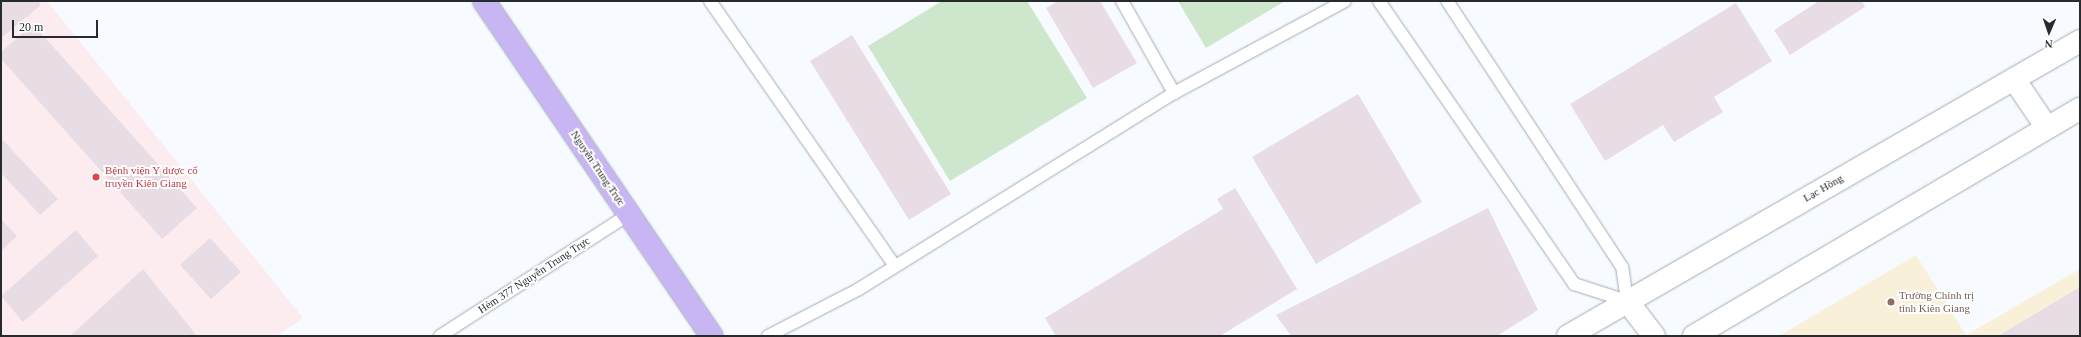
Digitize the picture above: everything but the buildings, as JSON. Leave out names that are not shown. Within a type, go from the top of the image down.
[{"type":"main road","name":"Nguyễn Trung Trực","points":[[484,1],[712,336]]},
{"type":"main road","name":"Lạc Hồng","points":[[1568,336],[2080,41]]},
{"type":"main road","points":[[2014,79],[2047,128]]},
{"type":"main road","points":[[1694,336],[2080,109]]},
{"type":"main road","points":[[1627,301],[1654,336]]},
{"type":"lane","points":[[710,1],[895,266]]},
{"type":"lane","points":[[1122,1],[1174,93]]},
{"type":"lane","points":[[768,336],[895,266],[1174,93],[1345,1]]},
{"type":"lane","points":[[1379,1],[1574,284],[1627,301],[1622,267],[1447,1]]},
{"type":"lane","name":"Hẻm 377 Nguyễn Trung Trực","points":[[440,336],[629,214]]},
{"type":"shaded area","name":"Bệnh viện Y dược cổ truyền Kiên Giang","points":[[1,1],[47,1],[303,318],[277,336],[1,336]]},
{"type":"shaded area","name":"Trường Chính trị tỉnh Kiên Giang","points":[[1916,255],[1966,335],[2080,269],[2080,336],[1779,336]]},
{"type":"green space","points":[[942,1],[1027,1],[1087,98],[950,181],[868,46]]},
{"type":"green space","points":[[1178,1],[1285,1],[1206,48]]},
{"type":"place","name":"Bệnh viện Y dược cổ truyền Kiên Giang","points":[[96,177]]},
{"type":"place","name":"Trường Chính trị tỉnh Kiên Giang","points":[[1891,302]]}]
